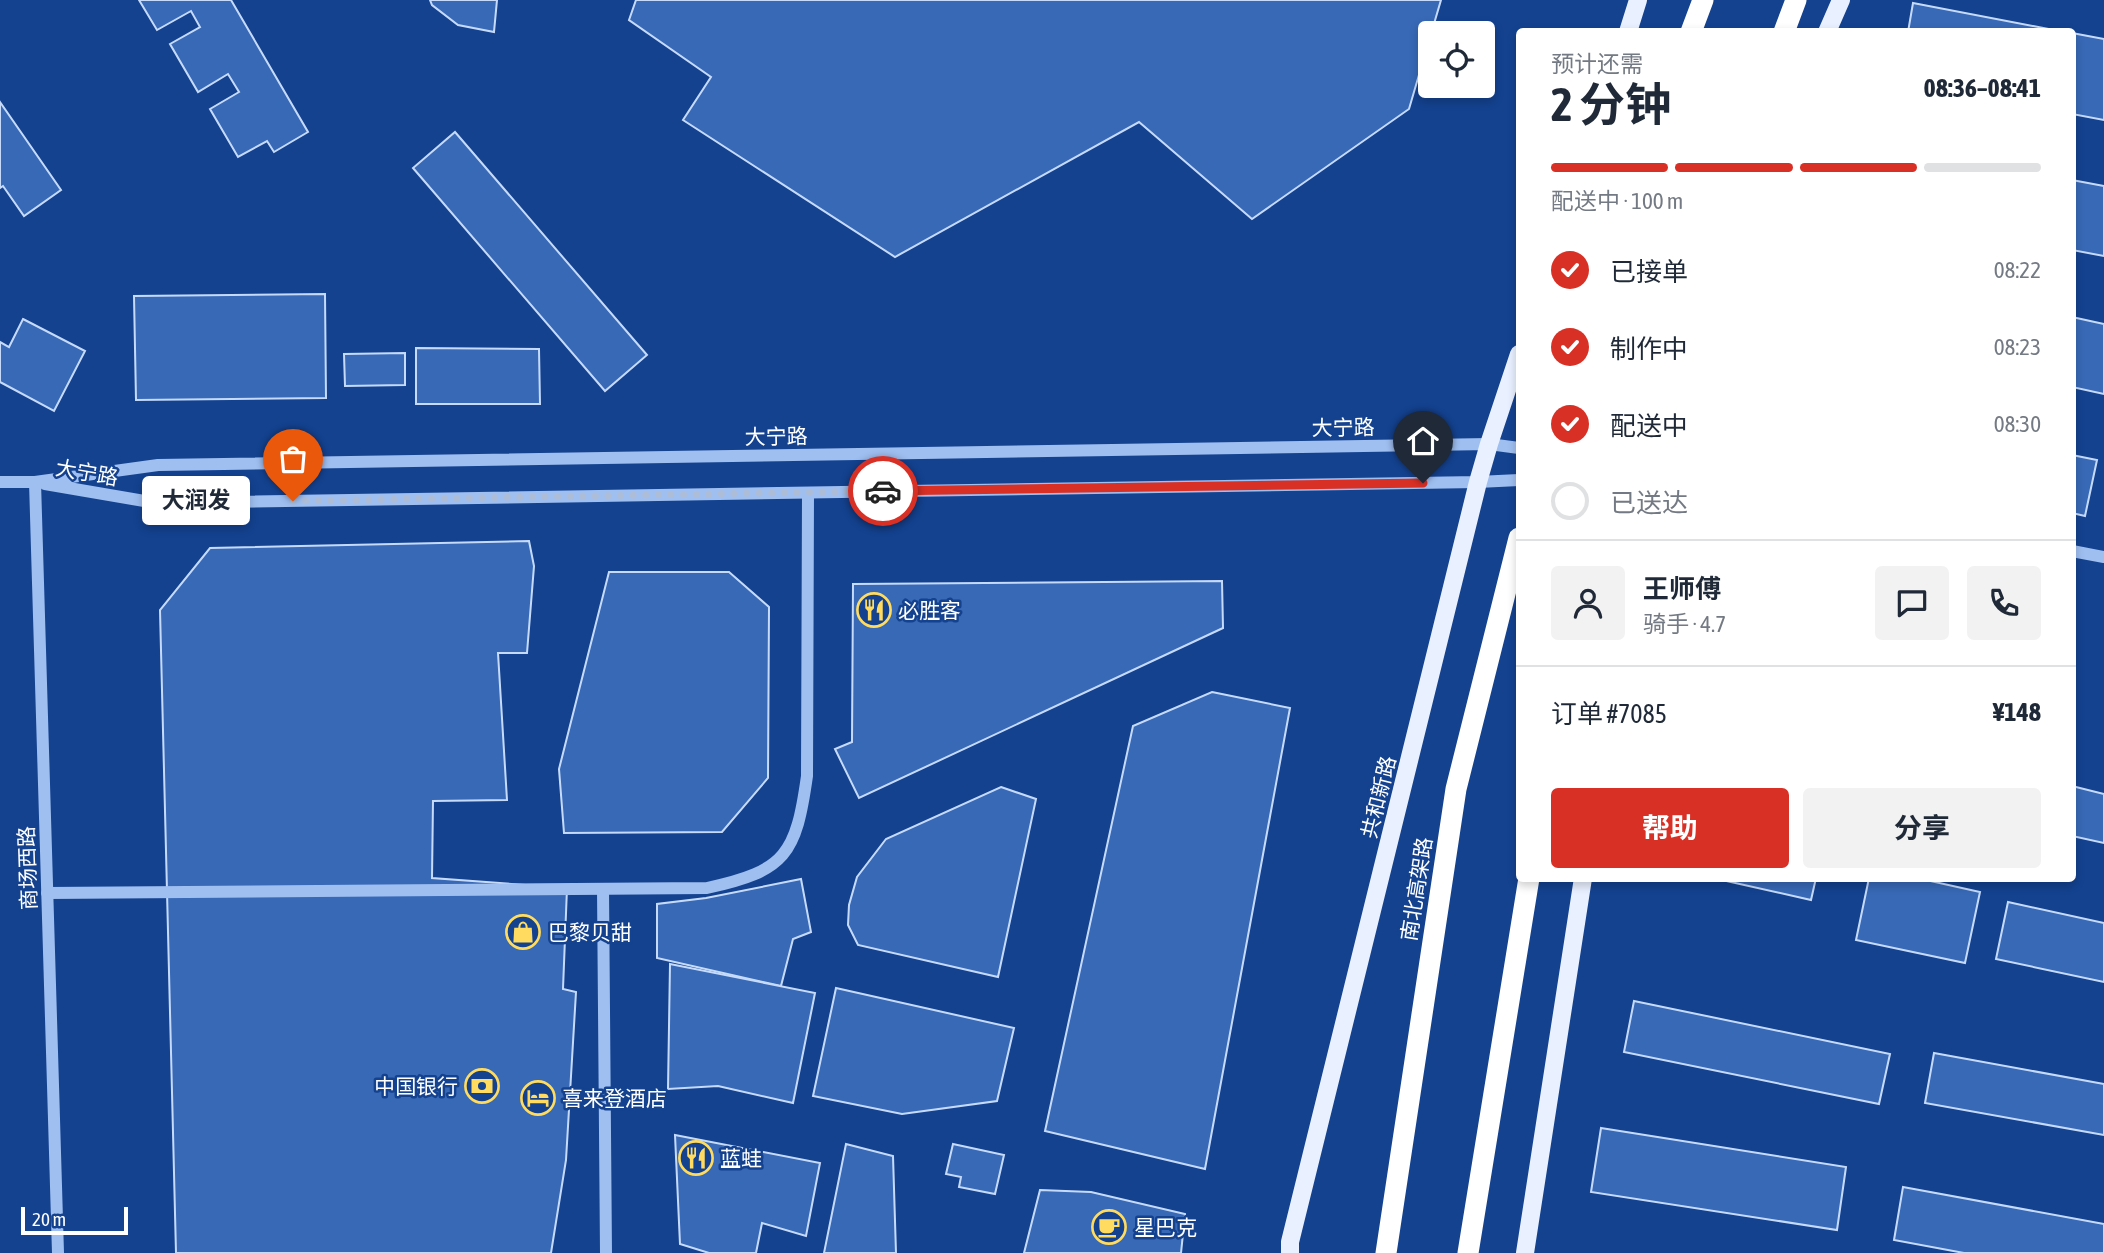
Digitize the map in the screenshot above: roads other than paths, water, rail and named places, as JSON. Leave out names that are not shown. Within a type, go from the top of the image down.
[{"type":"highway","points":[[1692,28],[1703,0]]},
{"type":"highway","points":[[1786,28],[1796,0]]},
{"type":"highway","name":"南北高架路","points":[[1386,1253],[1456,789],[1516,550]]},
{"type":"highway","points":[[1468,1253],[1528,882]]},
{"type":"main road","points":[[1629,28],[1638,0]]},
{"type":"main road","points":[[1829,28],[1841,0]]},
{"type":"main road","name":"共和新路","points":[[1290,1253],[1290,1242],[1478,482],[1516,363]]},
{"type":"main road","points":[[1525,1253],[1582,882]]},
{"type":"street","name":"大宁路","points":[[0,482],[35,482],[158,465],[1489,444],[1516,448]]},
{"type":"street","name":"大宁路","points":[[35,482],[156,503],[1516,480]]},
{"type":"street","name":"商场西路","points":[[35,482],[58,1253]]},
{"type":"street","points":[[47,893],[707,888],[741,880],[775,864],[793,842],[802,816],[807,776],[808,493]]},
{"type":"street","points":[[2076,552],[2104,557]]},
{"type":"street","points":[[603,889],[606,1253]]},
{"type":"place","name":"大润发","points":[[293,501]]},
{"type":"place","name":"必胜客","points":[[874,610]]},
{"type":"place","name":"巴黎贝甜","points":[[523,932]]},
{"type":"place","name":"中国银行","points":[[482,1086]]},
{"type":"place","name":"喜来登酒店","points":[[538,1098]]},
{"type":"place","name":"蓝蛙","points":[[696,1158]]},
{"type":"place","name":"星巴克","points":[[1109,1227]]}]
